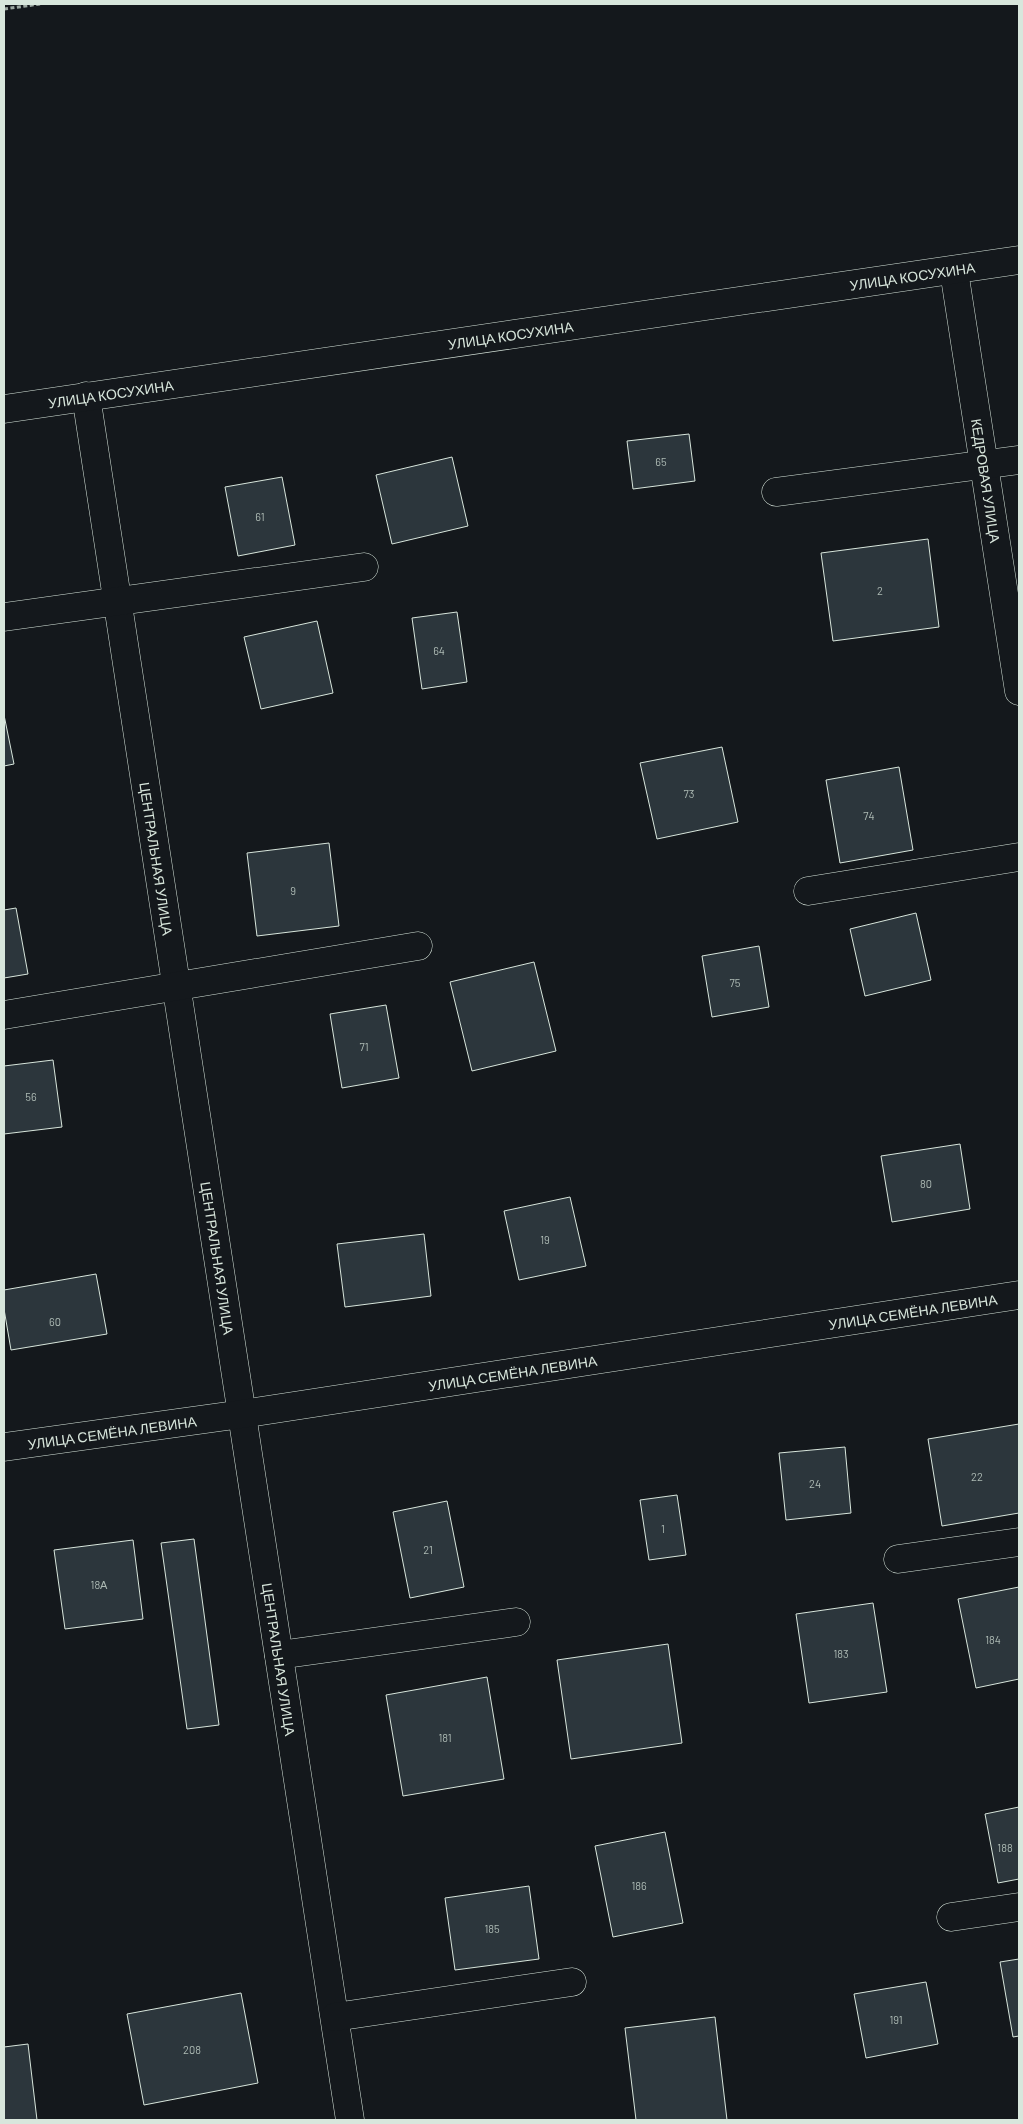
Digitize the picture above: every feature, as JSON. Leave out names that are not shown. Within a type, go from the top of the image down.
[{"type":"street","name":"УЛИЦА КОСУХИНА","points":[[4,409],[1019,260]]},
{"type":"street","name":"КЕДРОВАЯ УЛИЦА","points":[[954,271],[1019,691]]},
{"type":"street","name":"ЦЕНТРАЛЬНАЯ УЛИЦА","points":[[86,396],[350,2120]]},
{"type":"street","points":[[776,492],[1019,460]]},
{"type":"street","points":[[4,617],[118,603],[364,567]]},
{"type":"street","points":[[808,891],[1019,857]]},
{"type":"street","points":[[4,1015],[177,988],[418,946]]},
{"type":"street","name":"УЛИЦА СЕМЁНА ЛЕВИНА","points":[[4,1447],[242,1414],[1019,1295]]},
{"type":"street","points":[[898,1559],[1019,1542]]},
{"type":"street","points":[[279,1655],[516,1622]]},
{"type":"street","points":[[951,1917],[1019,1907]]},
{"type":"street","points":[[335,2017],[572,1982]]},
{"type":"path","points":[[4,9],[40,4]]},
{"type":"building","points":[[689,434],[695,481],[633,489],[627,441]]},
{"type":"building","points":[[452,457],[468,526],[392,544],[376,475]]},
{"type":"building","points":[[282,477],[295,545],[238,556],[225,487]]},
{"type":"building","points":[[928,539],[939,627],[833,641],[821,553]]},
{"type":"building","points":[[457,612],[467,682],[422,689],[412,618]]},
{"type":"building","points":[[317,621],[333,693],[261,709],[244,637]]},
{"type":"building","points":[[4,715],[14,764],[4,766]]},
{"type":"building","points":[[722,747],[738,822],[657,839],[640,763]]},
{"type":"building","points":[[899,767],[913,850],[840,863],[826,780]]},
{"type":"building","points":[[329,843],[339,926],[257,936],[247,853]]},
{"type":"building","points":[[16,908],[28,974],[4,978],[4,910]]},
{"type":"building","points":[[916,913],[931,980],[865,996],[850,929]]},
{"type":"building","points":[[759,946],[769,1007],[712,1017],[702,956]]},
{"type":"building","points":[[534,962],[556,1051],[472,1071],[450,982]]},
{"type":"building","points":[[386,1005],[399,1078],[342,1088],[330,1014]]},
{"type":"building","points":[[53,1060],[62,1127],[4,1134],[4,1066]]},
{"type":"building","points":[[960,1144],[970,1209],[892,1222],[881,1156]]},
{"type":"building","points":[[570,1197],[586,1266],[519,1280],[504,1211]]},
{"type":"building","points":[[424,1234],[431,1296],[345,1307],[337,1244]]},
{"type":"building","points":[[96,1274],[107,1334],[11,1350],[4,1309],[4,1290]]},
{"type":"building","points":[[1019,1424],[1019,1513],[942,1526],[928,1439]]},
{"type":"building","points":[[845,1447],[851,1513],[786,1520],[779,1453]]},
{"type":"building","points":[[677,1495],[686,1555],[649,1560],[640,1500]]},
{"type":"building","points":[[447,1501],[464,1587],[410,1598],[393,1512]]},
{"type":"building","points":[[194,1539],[219,1725],[187,1729],[161,1543]]},
{"type":"building","points":[[133,1540],[143,1619],[65,1629],[54,1550]]},
{"type":"building","points":[[1019,1587],[1019,1679],[976,1688],[958,1599]]},
{"type":"building","points":[[873,1603],[887,1692],[809,1703],[796,1614]]},
{"type":"building","points":[[668,1644],[682,1743],[571,1759],[557,1660]]},
{"type":"building","points":[[487,1677],[504,1779],[403,1796],[386,1695]]},
{"type":"building","points":[[1019,1807],[1019,1879],[998,1883],[985,1814]]},
{"type":"building","points":[[665,1832],[683,1923],[613,1937],[595,1846]]},
{"type":"building","points":[[529,1886],[539,1959],[455,1970],[445,1898]]},
{"type":"building","points":[[1019,1959],[1019,2036],[1013,2037],[1000,1962]]},
{"type":"building","points":[[926,1982],[938,2044],[866,2058],[854,1994]]},
{"type":"building","points":[[241,1993],[258,2083],[144,2105],[127,2014]]},
{"type":"building","points":[[715,2017],[727,2120],[636,2120],[625,2028]]},
{"type":"building","points":[[28,2044],[37,2120],[4,2120],[4,2047]]}]
